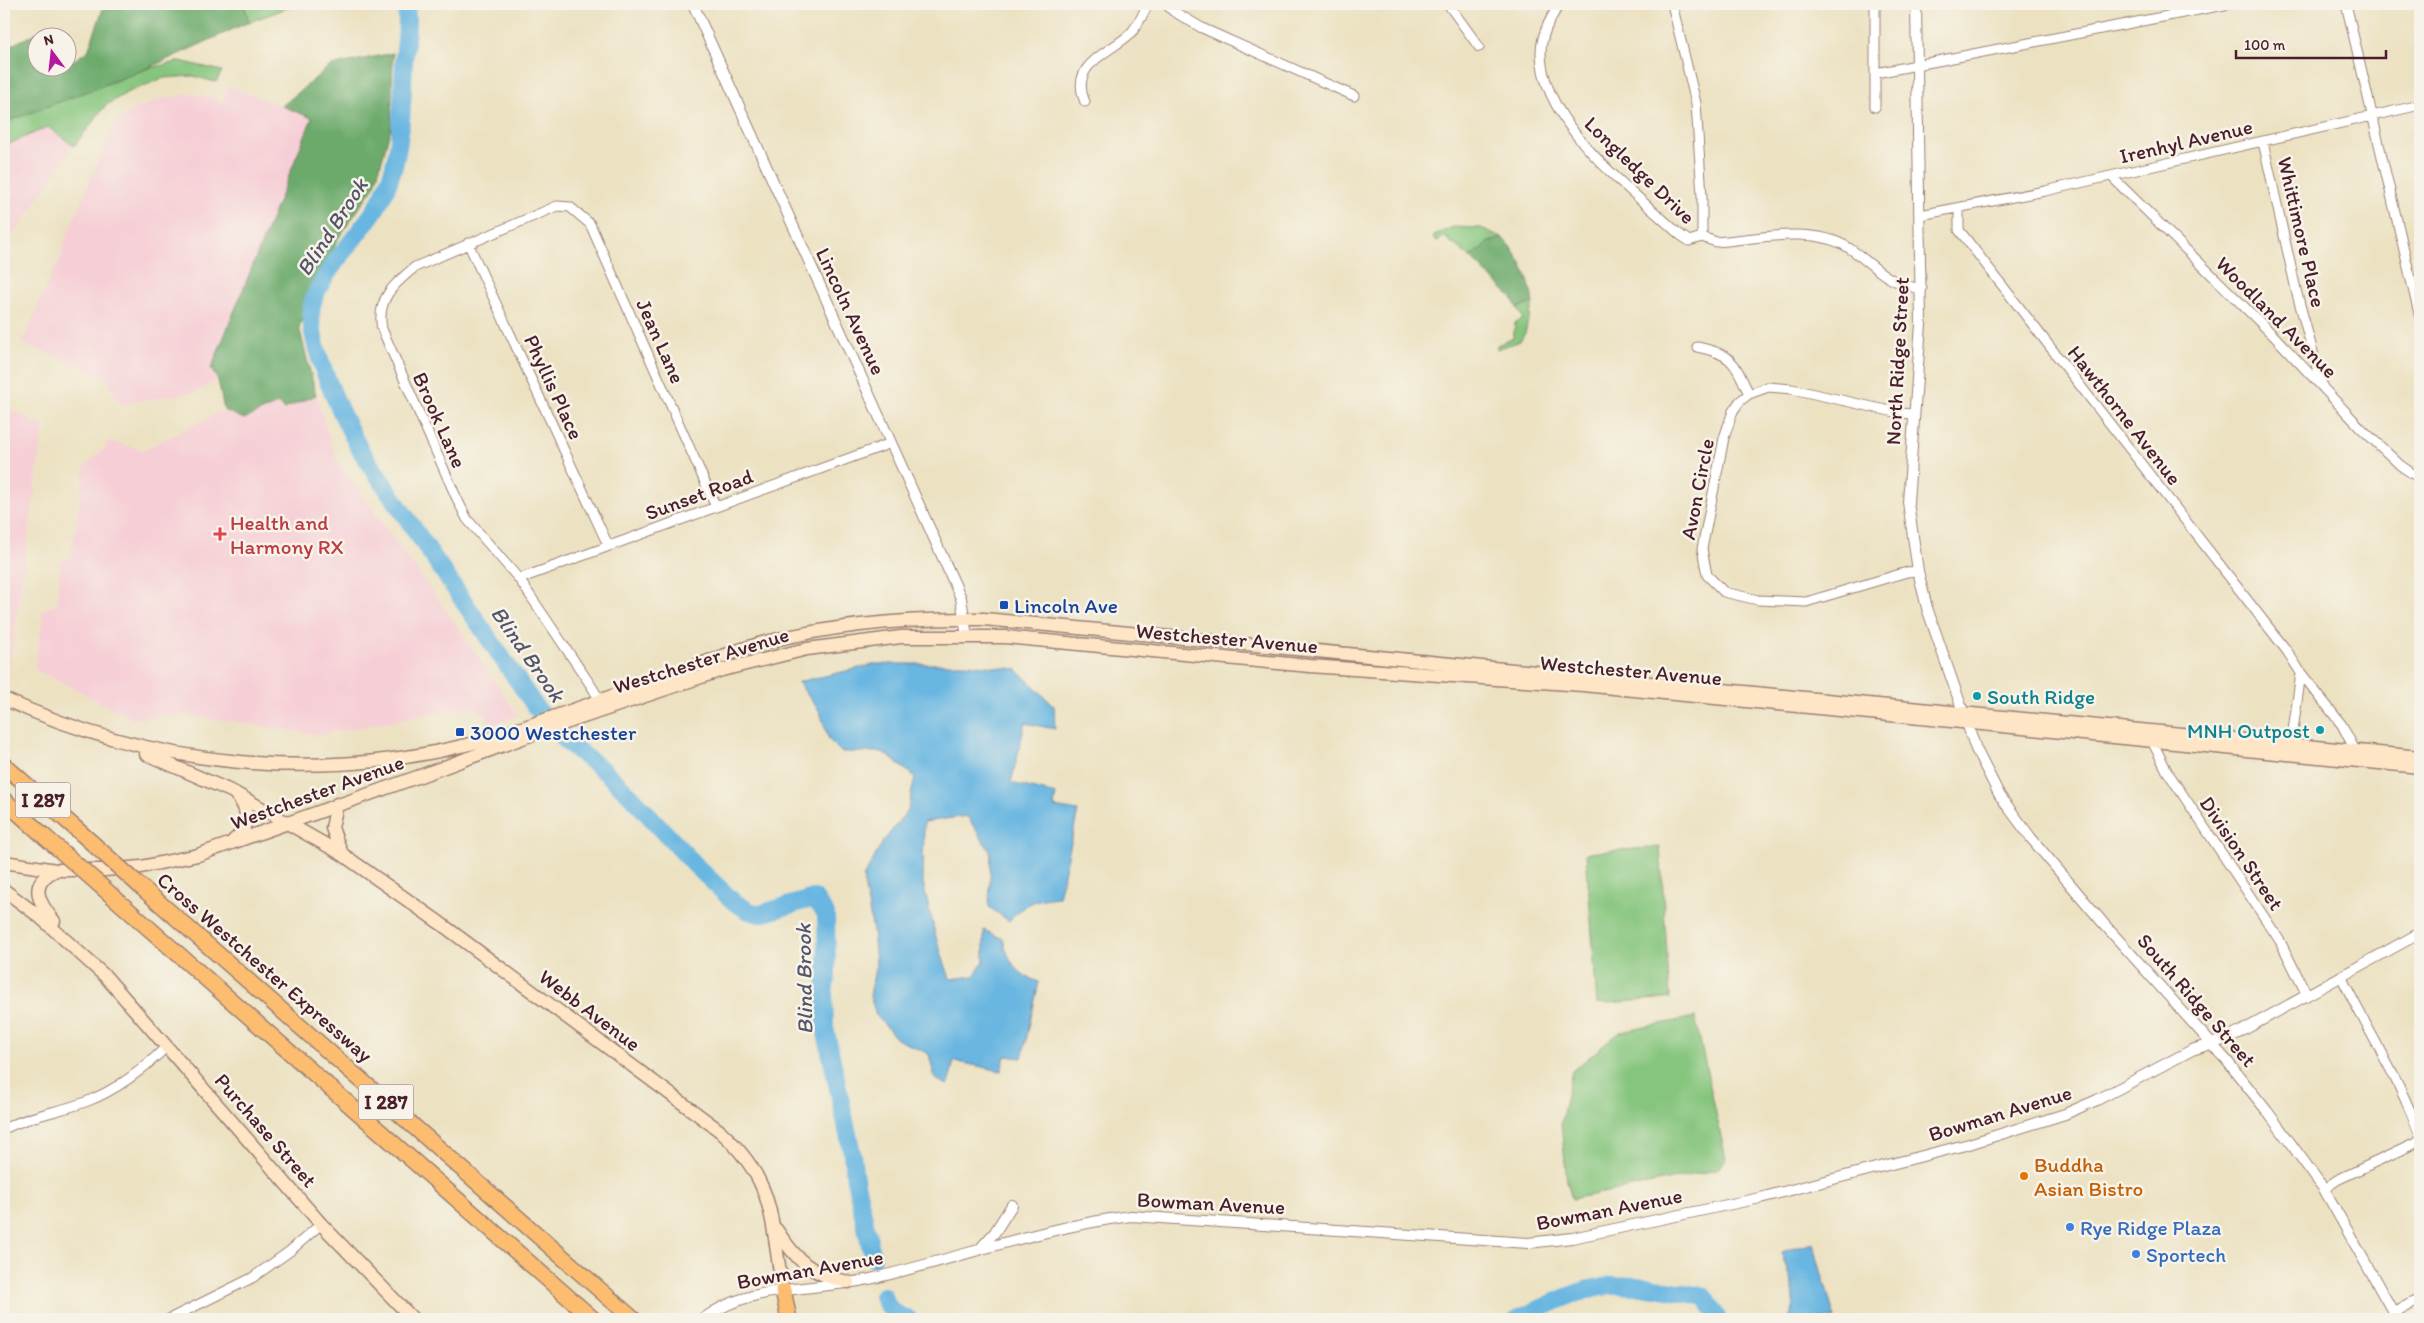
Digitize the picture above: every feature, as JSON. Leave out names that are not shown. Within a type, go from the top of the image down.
[{"type":"highway","name":"Cross Westchester Expressway","points":[[4,765],[633,1319]]},
{"type":"highway","name":"I 287","points":[[4,800],[594,1319]]},
{"type":"highway","points":[[783,1290],[788,1319]]},
{"type":"main road","name":"Westchester Avenue","points":[[111,739],[148,749],[200,759],[248,764],[320,764],[426,754],[532,729],[602,705],[726,654],[796,635],[868,623],[965,619],[1020,622],[2149,736],[2304,756],[2420,758]]},
{"type":"main road","name":"Westchester Avenue","points":[[602,705],[787,653],[881,638],[1005,637],[1310,666],[1583,685],[1965,718]]},
{"type":"main road","points":[[4,699],[36,714],[111,739]]},
{"type":"main road","name":"Westchester Avenue","points":[[4,862],[56,870],[105,870],[180,859],[230,844],[337,804],[420,776],[532,729]]},
{"type":"main road","name":"Westchester Avenue","points":[[2149,736],[2291,745],[2420,767]]},
{"type":"main road","name":"Webb Avenue","points":[[111,739],[233,792],[289,822],[342,854],[440,923],[720,1131],[753,1166],[766,1195],[774,1225],[783,1290]]},
{"type":"main road","points":[[230,844],[244,831],[246,822],[243,804],[233,792]]},
{"type":"main road","points":[[337,804],[332,828],[342,854]]},
{"type":"main road","points":[[56,870],[49,873],[40,882],[38,896],[40,904],[54,921],[84,950],[93,963]]},
{"type":"main road","points":[[4,890],[40,917],[80,955],[93,963]]},
{"type":"main road","name":"Purchase Street","points":[[93,963],[321,1224],[413,1319]]},
{"type":"main road","points":[[774,1225],[789,1250],[799,1261],[829,1278],[848,1282]]},
{"type":"street","name":"Lincoln Avenue","points":[[693,4],[961,598],[967,637]]},
{"type":"street","points":[[1085,102],[1081,78],[1086,67],[1130,34],[1148,4]]},
{"type":"street","points":[[1166,4],[1173,12],[1202,28],[1354,96]]},
{"type":"street","points":[[1448,4],[1479,47]]},
{"type":"street","name":"Longledge Drive","points":[[1560,4],[1546,29],[1541,53],[1550,92],[1568,126],[1585,146],[1679,234],[1689,241],[1702,237],[1716,242],[1810,234],[1832,240],[1848,248],[1891,281],[1904,286],[1922,289]]},
{"type":"street","points":[[1672,4],[1696,103],[1702,196],[1702,237]]},
{"type":"street","points":[[1875,4],[1875,107]]},
{"type":"street","name":"North Ridge Street","points":[[1916,4],[1922,289],[1908,502],[1918,571],[1932,625],[1965,718]]},
{"type":"street","points":[[1876,73],[2230,4]]},
{"type":"street","points":[[2346,4],[2374,116],[2420,318]]},
{"type":"street","name":"Irenhyl Avenue","points":[[1959,208],[2111,176],[2420,105]]},
{"type":"street","name":"Whittimore Place","points":[[2263,142],[2294,284],[2323,388]]},
{"type":"street","name":"Woodland Avenue","points":[[2111,176],[2400,465],[2420,479]]},
{"type":"street","name":"Brook Lane","points":[[557,206],[415,267],[397,282],[384,298],[380,318],[393,358],[467,519],[519,579],[602,705]]},
{"type":"street","name":"Jean Lane","points":[[557,206],[570,207],[590,224],[716,507]]},
{"type":"street","points":[[1920,215],[1959,208]]},
{"type":"street","name":"Hawthorne Avenue","points":[[1959,208],[1959,230],[2287,650],[2301,673],[2342,725],[2357,756]]},
{"type":"street","name":"Phyllis Place","points":[[468,243],[608,545]]},
{"type":"street","points":[[1697,347],[1727,356],[1739,371],[1749,394],[1768,387],[1792,389],[1914,414]]},
{"type":"street","name":"Avon Circle","points":[[1749,394],[1740,401],[1733,411],[1724,438],[1704,534],[1703,560],[1707,575],[1724,592],[1737,596],[1785,603],[1806,602],[1907,572],[1918,571]]},
{"type":"street","name":"Sunset Road","points":[[519,579],[891,443]]},
{"type":"street","points":[[2301,673],[2291,745],[2304,756]]},
{"type":"street","name":"South Ridge Street","points":[[1965,718],[1976,749],[2000,796],[2031,838],[2267,1111],[2324,1189],[2395,1316]]},
{"type":"street","name":"Division Street","points":[[2149,736],[2167,771],[2280,941],[2307,995]]},
{"type":"street","name":"Bowman Avenue","points":[[703,1319],[736,1301],[783,1290],[871,1279],[1070,1225],[1131,1216],[1528,1243],[1572,1238],[1760,1198],[1969,1144],[2077,1110],[2192,1050],[2229,1038],[2420,933]]},
{"type":"street","points":[[2341,976],[2362,1021],[2403,1092],[2420,1136]]},
{"type":"street","points":[[4,1129],[15,1123],[87,1101],[105,1093],[154,1059],[167,1046]]},
{"type":"street","points":[[2324,1189],[2337,1180],[2420,1141]]},
{"type":"street","points":[[978,1251],[995,1232],[1012,1204]]},
{"type":"street","points":[[169,1319],[252,1278],[290,1251],[321,1224]]},
{"type":"street","points":[[2395,1316],[2420,1300]]},
{"type":"shaded area","points":[[180,61],[222,71],[216,82],[193,76],[164,78],[128,92],[105,106],[77,141],[4,249],[4,123],[146,69]]},
{"type":"shaded area","points":[[228,86],[312,117],[211,369],[218,380],[196,392],[120,404],[106,377],[22,343],[53,271],[61,257],[65,239],[115,123],[134,109],[159,100],[185,94],[213,97],[222,105]]},
{"type":"shaded area","points":[[316,395],[337,460],[459,629],[518,716],[489,726],[485,713],[471,706],[320,735],[181,714],[134,719],[34,669],[42,622],[42,610],[57,604],[60,563],[71,555],[85,466],[104,449],[109,441],[144,450],[224,410],[244,419],[279,402],[284,409]]},
{"type":"shaded area","points":[[4,407],[26,417],[33,423],[44,424],[13,645],[4,686]]},
{"type":"green space","points":[[113,4],[244,4],[249,22],[146,69],[4,123],[4,49],[28,37],[28,78],[78,78],[78,58],[88,51],[104,6],[112,7]]},
{"type":"green space","points":[[244,4],[298,4],[249,22]]},
{"type":"green space","points":[[393,53],[391,127],[375,185],[338,239],[299,327],[316,395],[284,409],[279,403],[244,419],[224,410],[218,380],[211,369],[312,118],[282,106],[330,66]]},
{"type":"green space","points":[[180,61],[222,71],[216,82],[193,76],[164,78],[128,92],[105,106],[74,146],[48,127],[4,146],[4,123],[146,69]]},
{"type":"green space","points":[[1453,227],[1481,228],[1503,238],[1489,242],[1470,257],[1443,236],[1438,242],[1433,239],[1434,235]]},
{"type":"green space","points":[[1503,238],[1523,268],[1533,303],[1517,308],[1512,298],[1470,257],[1489,242]]},
{"type":"green space","points":[[1533,303],[1525,333],[1520,341],[1497,349],[1497,345],[1513,338],[1515,323],[1523,319],[1517,308]]},
{"type":"green space","points":[[1660,847],[1670,998],[1597,1004],[1586,853]]},
{"type":"green space","points":[[1695,1017],[1726,1159],[1717,1170],[1572,1199],[1567,1182],[1561,1123],[1572,1071],[1620,1032]]},
{"type":"water","points":[[877,664],[965,664],[1016,669],[1054,706],[1055,729],[1025,723],[1011,783],[1056,794],[1054,807],[1078,811],[1059,897],[1031,903],[1020,910],[1009,921],[989,907],[991,853],[967,816],[924,822],[923,883],[936,937],[950,979],[974,976],[984,961],[984,930],[1003,939],[1011,961],[1019,971],[1039,982],[1022,1058],[1005,1056],[1001,1071],[954,1061],[948,1085],[935,1079],[929,1054],[897,1039],[876,1015],[870,996],[876,962],[873,931],[863,878],[883,842],[908,810],[915,777],[883,752],[841,752],[829,740],[820,712],[798,682]]},
{"type":"water","points":[[1813,1243],[1835,1319],[1787,1319],[1792,1312],[1794,1296],[1781,1252]]},
{"type":"waterway","name":"Blind Brook","points":[[398,4],[406,7],[407,28],[399,139],[391,175],[375,210],[330,269],[312,305],[311,320],[314,338],[327,379],[361,451],[537,709],[568,743],[604,771],[630,795],[696,866],[734,902],[749,911],[760,914],[814,898],[826,914],[827,973],[824,992],[825,1028],[873,1258]]},
{"type":"waterway","name":"Blind Brook","points":[[1517,1319],[1577,1293],[1609,1286],[1641,1286],[1706,1297],[1718,1319]]},
{"type":"waterway","name":"Blind Brook","points":[[883,1296],[892,1311],[908,1319]]},
{"type":"place","name":"Health and Harmony RX","points":[[220,534]]},
{"type":"place","name":"Lincoln Ave","points":[[1004,605]]},
{"type":"place","name":"South Ridge","points":[[1977,696]]},
{"type":"place","name":"MNH Outpost","points":[[2320,730]]},
{"type":"place","name":"3000 Westchester","points":[[460,732]]},
{"type":"place","name":"Buddha Asian Bistro","points":[[2024,1176]]},
{"type":"place","name":"Rye Ridge Plaza","points":[[2070,1227]]},
{"type":"place","name":"Sportech","points":[[2136,1254]]}]
